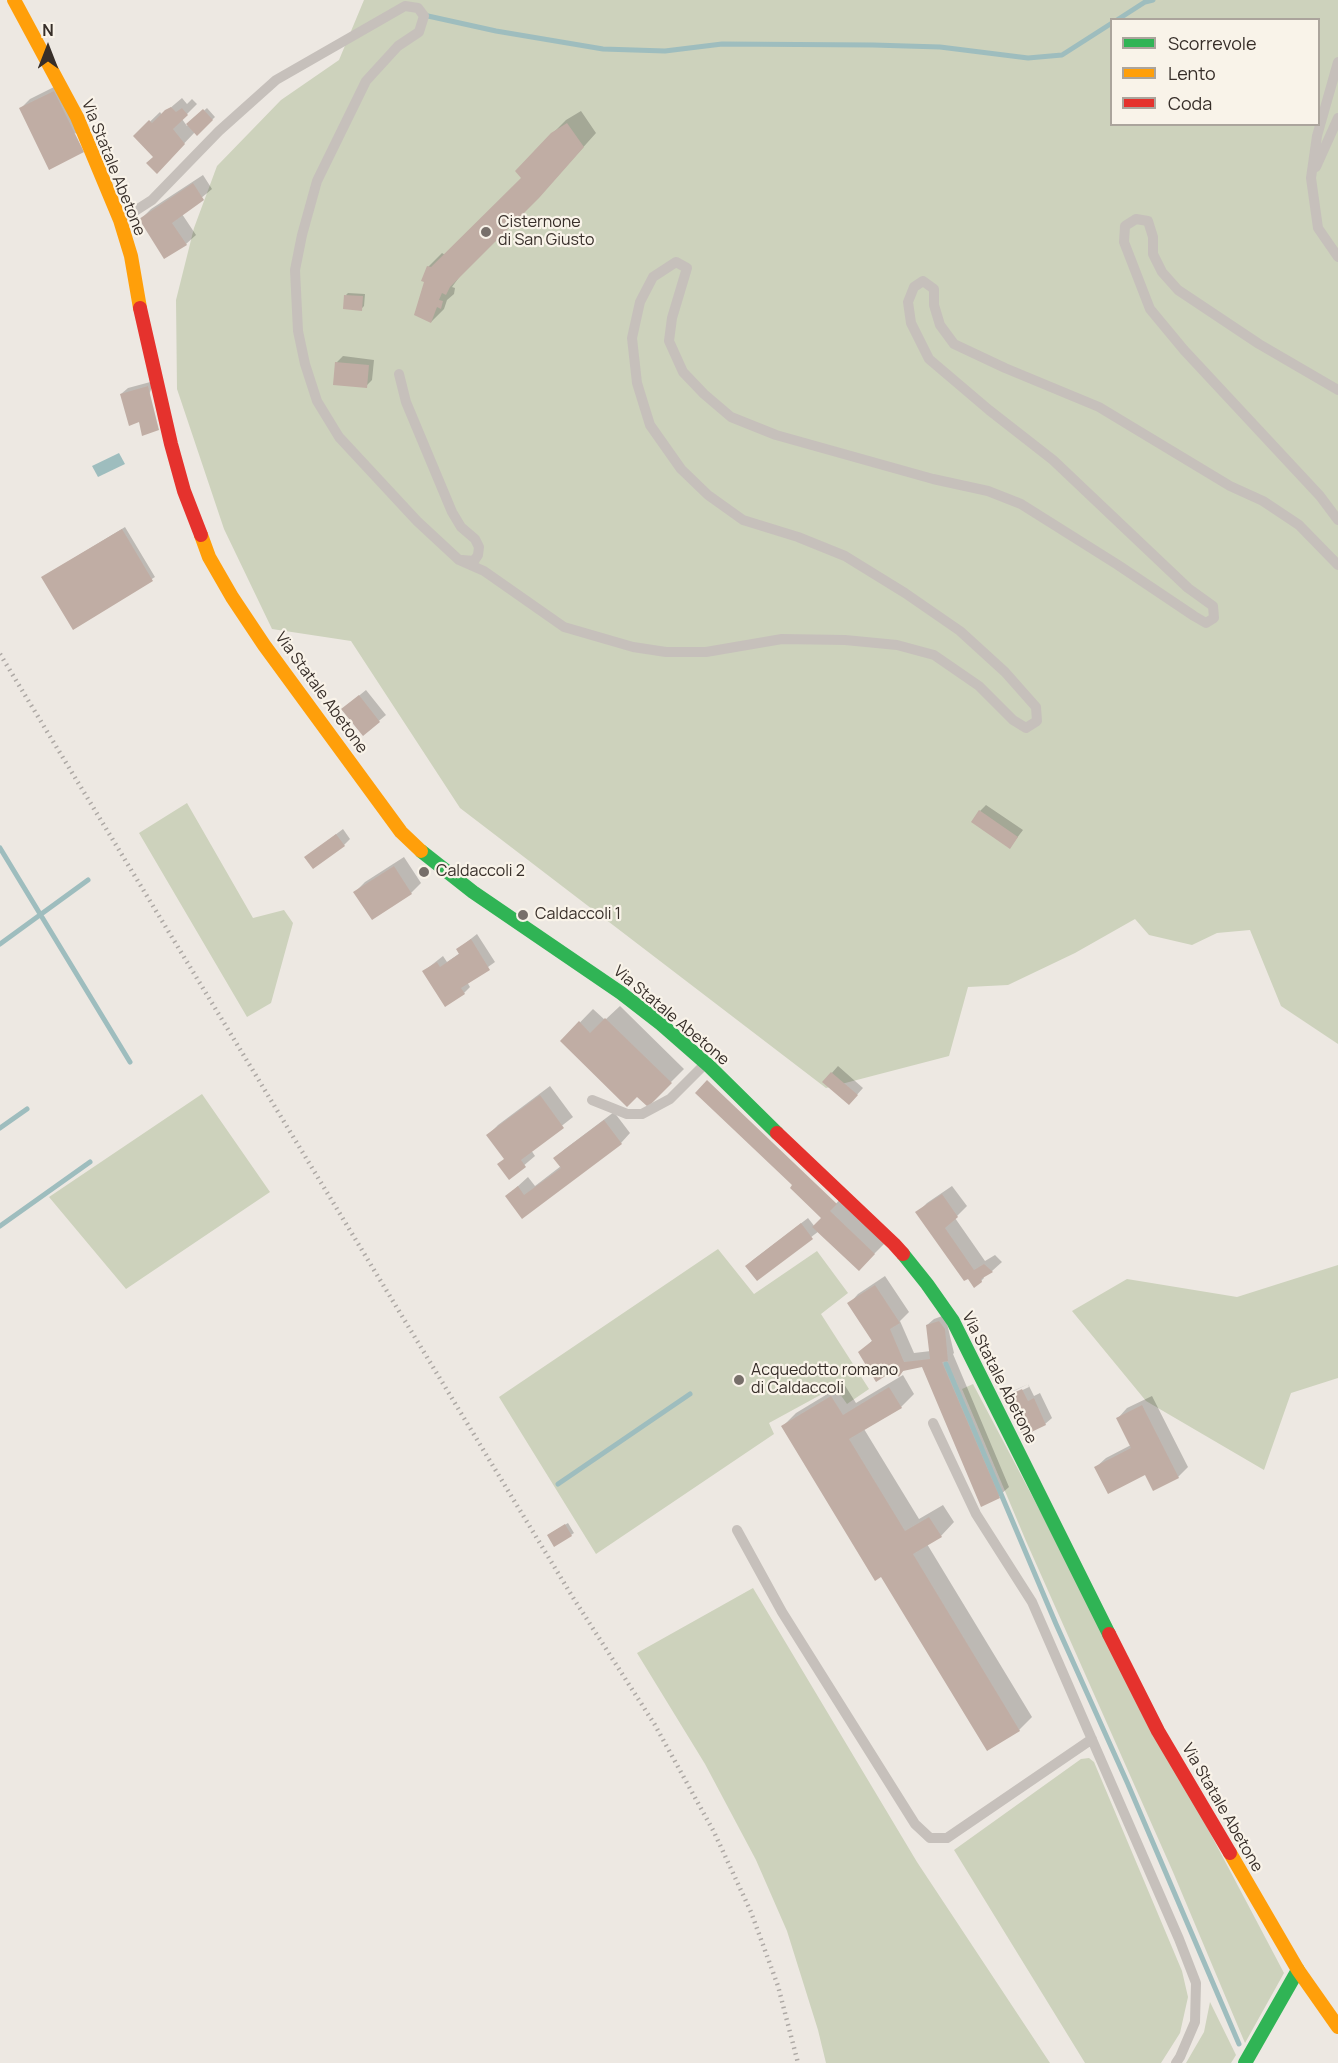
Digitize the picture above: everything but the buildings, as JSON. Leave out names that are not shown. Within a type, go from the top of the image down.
[{"type":"main road","name":"Via Statale Abetone","points":[[14,0],[77,117],[120,220],[131,256],[153,369],[184,491],[209,557],[232,597],[264,645],[401,832],[421,852],[473,892],[538,934],[621,993],[706,1063],[894,1244],[927,1284],[953,1321],[1158,1731],[1298,1970],[1338,2028]]},
{"type":"main road","points":[[1245,2063],[1298,1970]]},
{"type":"lane","points":[[120,220],[152,200],[219,131],[276,80],[405,6],[418,8],[424,16],[419,32],[398,46],[366,81],[317,181],[295,270],[298,331],[317,401],[339,437],[417,521],[459,560],[484,571],[564,627],[633,647],[666,652],[706,652],[782,639],[845,640],[897,645],[934,654],[979,686],[1013,720],[1026,728],[1037,721],[1036,707],[1005,672],[960,631],[846,556],[743,519],[708,495],[681,469],[650,425],[637,383],[632,338],[640,302],[653,277],[676,262],[687,268],[672,318],[669,341],[683,372],[731,417],[776,435],[933,479],[988,491],[1021,504],[1194,616],[1206,623],[1214,618],[1213,606],[1188,588],[1053,460],[929,359],[911,323],[908,302],[914,287],[923,281],[934,290],[934,305],[940,325],[954,344],[1005,368],[1099,406],[1230,486],[1263,501],[1299,525],[1338,565]]},
{"type":"lane","points":[[1320,125],[1338,62]]},
{"type":"lane","points":[[1311,178],[1338,118]]},
{"type":"lane","points":[[1320,126],[1311,178],[1318,228],[1338,257]]},
{"type":"lane","points":[[1338,390],[1259,344],[1178,290],[1162,272],[1153,254],[1154,237],[1148,221],[1136,219],[1125,226],[1124,242],[1150,309],[1199,367],[1320,496],[1338,520]]},
{"type":"lane","points":[[399,374],[406,402],[452,513],[479,547],[474,561],[459,560]]},
{"type":"lane","points":[[592,1100],[627,1114],[642,1114],[670,1099],[706,1063]]},
{"type":"lane","points":[[933,1423],[976,1514],[1032,1602],[1179,1938],[1196,1983],[1195,2022],[1176,2063]]},
{"type":"lane","points":[[737,1530],[795,1633],[915,1824],[930,1838],[947,1838],[1092,1739]]},
{"type":"green space","points":[[364,0],[1338,0],[1338,1044],[1281,1006],[1250,930],[1217,933],[1192,945],[1149,935],[1135,919],[1075,953],[1008,985],[968,987],[949,1056],[826,1088],[460,808],[351,641],[272,629],[224,529],[177,389],[176,300],[194,228],[217,166],[281,100],[339,60]]},
{"type":"green space","points":[[187,803],[253,918],[284,910],[293,923],[271,1003],[247,1017],[139,833]]},
{"type":"green space","points":[[202,1094],[270,1192],[126,1289],[49,1197]]},
{"type":"green space","points":[[718,1249],[754,1294],[817,1251],[848,1293],[821,1314],[869,1389],[847,1404],[835,1387],[769,1423],[774,1434],[596,1554],[499,1397]]},
{"type":"green space","points":[[1338,1265],[1338,1378],[1291,1393],[1264,1470],[1146,1401],[1072,1311],[1127,1279],[1237,1297]]},
{"type":"green space","points":[[973,1384],[1284,1973],[1245,2043],[1173,1872],[1026,1541],[962,1389]]},
{"type":"green space","points":[[753,1588],[917,1862],[1050,2063],[826,2063],[787,1931],[756,1860],[705,1764],[637,1653]]},
{"type":"green space","points":[[1089,1758],[1094,1762],[1182,1971],[1188,1997],[1180,2033],[1161,2063],[1085,2063],[954,1850],[1081,1759]]},
{"type":"green space","points":[[1210,2002],[1236,2055],[1231,2063],[1186,2063],[1204,2032]]},
{"type":"water","points":[[119,453],[125,464],[98,477],[92,466]]},
{"type":"waterway","points":[[1120,18],[1145,2],[1153,0]]},
{"type":"waterway","points":[[428,16],[496,31],[603,49],[665,51],[722,44],[873,45],[940,47],[1028,58],[1062,55],[1110,24]]},
{"type":"waterway","points":[[0,848],[130,1062]]},
{"type":"waterway","points":[[0,944],[88,880]]},
{"type":"waterway","points":[[0,1128],[27,1109]]},
{"type":"waterway","points":[[0,1226],[90,1162]]},
{"type":"waterway","points":[[946,1364],[1056,1624],[1127,1782],[1239,2044]]},
{"type":"waterway","points":[[558,1484],[690,1394]]},
{"type":"railway","points":[[0,654],[572,1596],[655,1725],[714,1832],[751,1912],[778,1986],[798,2063]]},
{"type":"traffic: fast","points":[[421,851],[473,892],[621,993],[661,1024],[709,1066],[777,1133]]},
{"type":"traffic: fast","points":[[903,1254],[953,1321],[1109,1634]]},
{"type":"traffic: fast","points":[[1245,2063],[1298,1970]]},
{"type":"traffic: slow","points":[[14,0],[77,117],[120,220],[131,256],[140,308]]},
{"type":"traffic: slow","points":[[201,535],[209,557],[264,645],[401,832],[421,851]]},
{"type":"traffic: slow","points":[[1230,1853],[1298,1970],[1338,2027]]},
{"type":"traffic: jam","points":[[140,308],[171,444],[184,491],[201,535]]},
{"type":"traffic: jam","points":[[777,1133],[903,1254]]},
{"type":"traffic: jam","points":[[1109,1634],[1158,1731],[1230,1853]]},
{"type":"place","name":"Cisternone di San Giusto","points":[[486,232]]},
{"type":"place","name":"Caldaccoli 2","points":[[424,872]]},
{"type":"place","name":"Caldaccoli 1","points":[[523,915]]},
{"type":"place","name":"Acquedotto romano di Caldaccoli","points":[[739,1380]]}]
